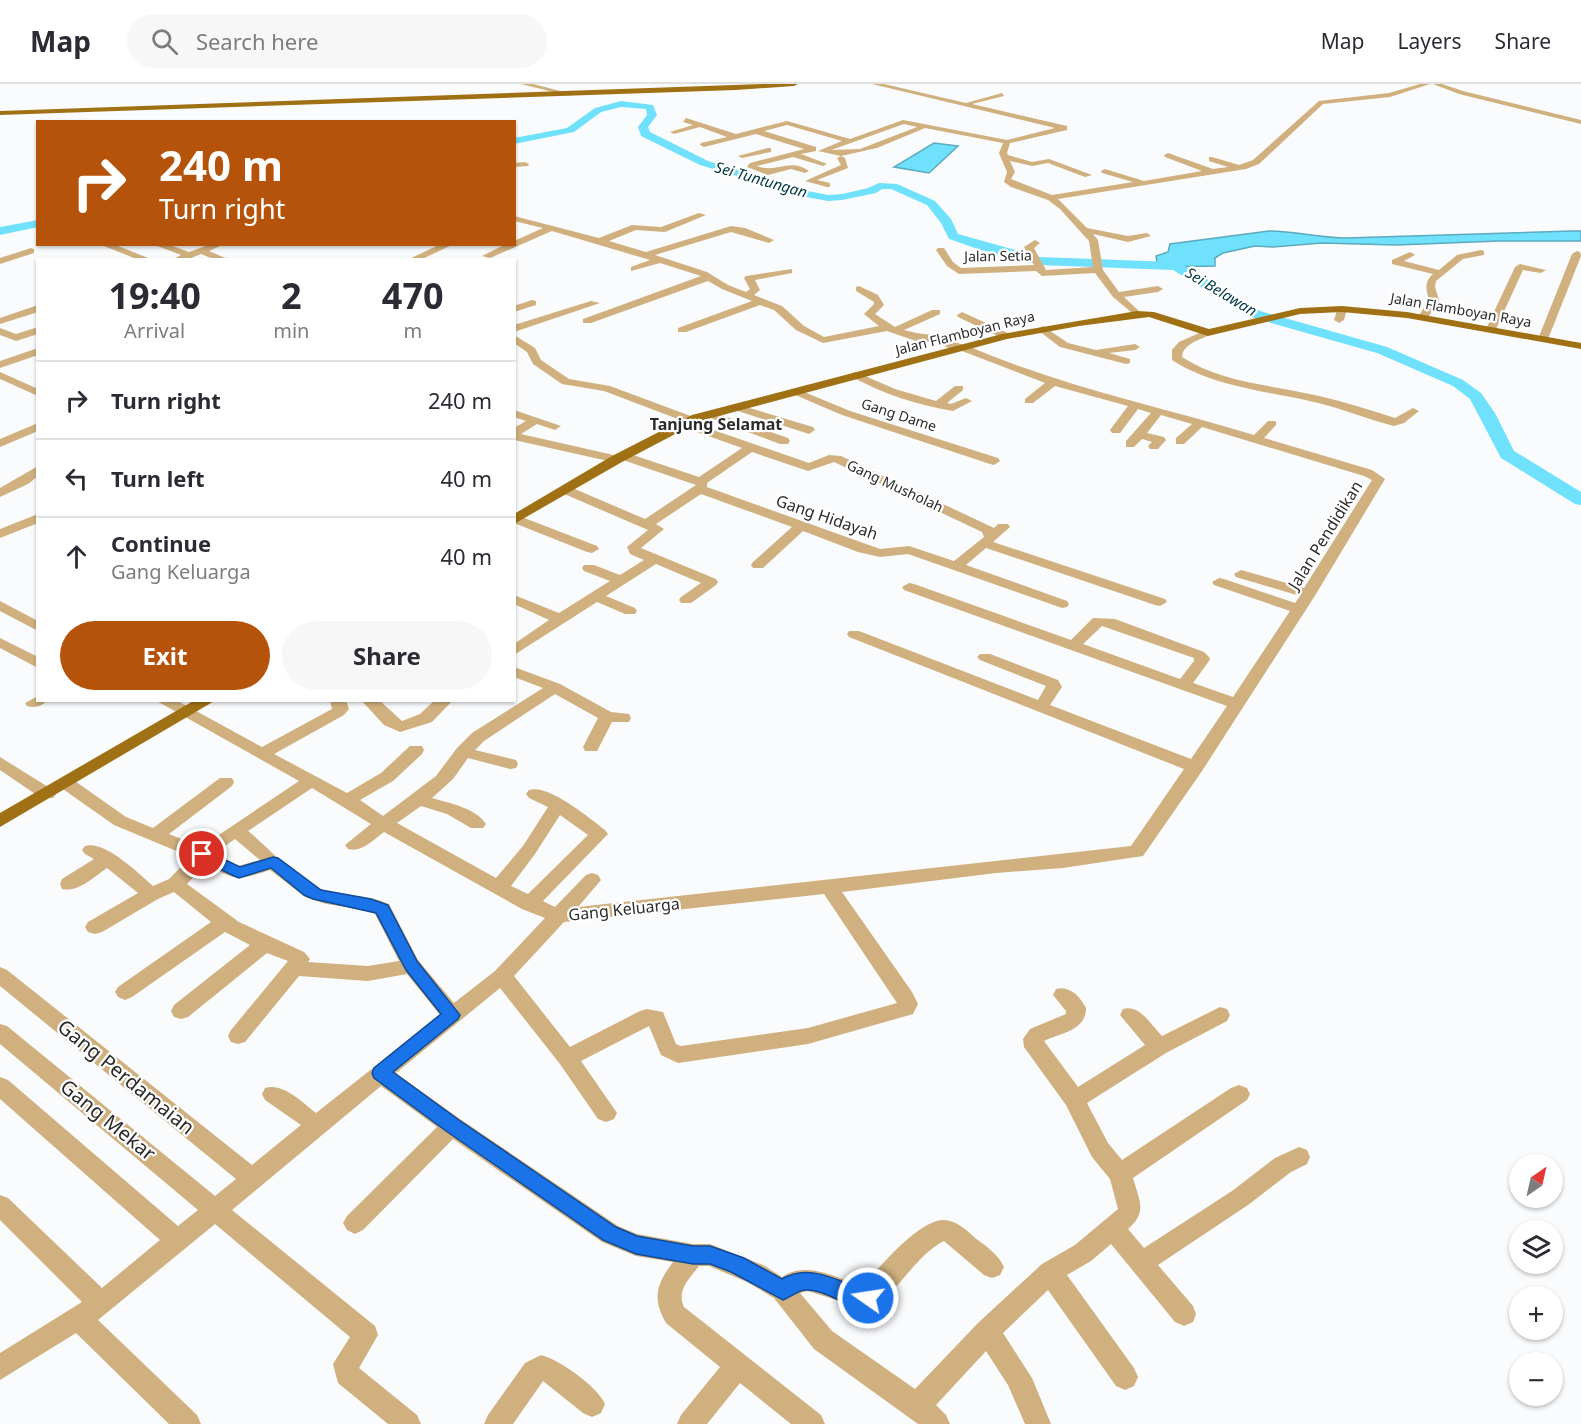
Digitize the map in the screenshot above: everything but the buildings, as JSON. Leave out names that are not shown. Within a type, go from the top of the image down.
[{"type":"main road","points":[[0,113],[794,84]]},
{"type":"main road","name":"Jalan Flamboyan Raya","points":[[516,518],[621,457],[688,422],[709,414],[988,340],[1137,314],[1165,318],[1206,333],[1300,312],[1422,317],[1581,346]]},
{"type":"main road","points":[[0,821],[204,702]]},
{"type":"street","points":[[524,84],[569,94]]},
{"type":"street","points":[[875,84],[1064,128],[1005,147]]},
{"type":"street","points":[[1051,198],[1240,168],[1256,162],[1321,102],[1390,96],[1427,84]]},
{"type":"street","points":[[1436,84],[1461,93],[1581,123]]},
{"type":"street","points":[[962,105],[1002,95]]},
{"type":"street","points":[[1558,117],[1581,112]]},
{"type":"street","points":[[686,120],[736,136]]},
{"type":"street","points":[[822,151],[903,122],[1005,147],[1035,167],[1025,170]]},
{"type":"street","points":[[704,145],[787,123],[850,141]]},
{"type":"street","points":[[674,132],[702,125]]},
{"type":"street","points":[[794,176],[837,156],[861,150],[925,126]]},
{"type":"street","points":[[701,136],[736,127]]},
{"type":"street","points":[[754,143],[806,129]]},
{"type":"street","points":[[757,131],[837,156],[846,165],[808,181],[827,185]]},
{"type":"street","points":[[869,134],[891,139]]},
{"type":"street","points":[[742,156],[827,135]]},
{"type":"street","points":[[1005,147],[1011,172],[1008,182],[1051,198],[1063,207],[1093,240],[1097,263],[1116,295],[1137,314]]},
{"type":"street","points":[[805,171],[791,166],[768,173],[751,167],[812,148]]},
{"type":"street","points":[[793,154],[823,164]]},
{"type":"street","points":[[1168,155],[1214,173]]},
{"type":"street","points":[[1212,159],[1240,168]]},
{"type":"street","points":[[1032,164],[1049,161],[1088,175]]},
{"type":"street","points":[[1064,176],[1078,171]]},
{"type":"street","points":[[1105,171],[1135,179],[1144,184]]},
{"type":"street","points":[[828,173],[843,177]]},
{"type":"street","points":[[600,241],[634,227],[662,230],[702,215]]},
{"type":"street","points":[[516,219],[647,255],[709,277],[747,297],[786,313],[800,327],[823,340],[892,329],[936,312]]},
{"type":"street","points":[[516,243],[551,228]]},
{"type":"street","points":[[647,255],[731,229],[740,229],[769,240]]},
{"type":"street","points":[[1085,230],[1128,239],[1148,236]]},
{"type":"street","points":[[1035,243],[1029,246],[1039,268]]},
{"type":"street","points":[[113,246],[144,258]]},
{"type":"street","points":[[161,246],[182,255],[200,248],[222,258]]},
{"type":"street","points":[[428,246],[437,250]]},
{"type":"street","points":[[416,258],[446,246]]},
{"type":"street","points":[[487,256],[510,246]]},
{"type":"street","name":"Jalan Setia","points":[[941,250],[950,264],[959,271],[1097,263]]},
{"type":"street","points":[[0,261],[31,251]]},
{"type":"street","points":[[1422,317],[1434,300],[1430,282],[1460,257],[1481,253]]},
{"type":"street","points":[[1543,339],[1577,254]]},
{"type":"street","points":[[1410,255],[1395,262],[1442,273]]},
{"type":"street","points":[[634,269],[658,260]]},
{"type":"street","points":[[1491,329],[1520,267],[1541,270]]},
{"type":"street","points":[[747,297],[755,290],[749,278],[789,271]]},
{"type":"street","points":[[588,321],[709,277]]},
{"type":"street","points":[[859,289],[872,294],[880,303],[869,314],[892,329]]},
{"type":"street","points":[[1116,295],[1158,289]]},
{"type":"street","points":[[682,330],[758,302]]},
{"type":"street","points":[[516,308],[532,303]]},
{"type":"street","points":[[516,328],[595,303]]},
{"type":"street","points":[[0,316],[36,307]]},
{"type":"street","points":[[0,321],[36,307]]},
{"type":"street","points":[[962,315],[1006,336]]},
{"type":"street","points":[[951,321],[988,340]]},
{"type":"street","name":"Jalan Pendidikan","points":[[892,329],[920,339],[939,339],[1053,382],[1256,439],[1368,473],[1379,479],[1309,594],[1196,767],[1137,852]]},
{"type":"street","points":[[1043,330],[1059,343],[1126,362]]},
{"type":"street","points":[[0,331],[16,338],[36,331]]},
{"type":"street","points":[[1206,333],[1183,344],[1177,350],[1176,358],[1204,373],[1321,400],[1394,422],[1400,421],[1413,411]]},
{"type":"street","name":"Gang Musholah","points":[[518,342],[531,350],[537,362],[566,382],[606,388],[751,447],[812,467],[828,458],[837,459],[987,529],[991,532],[986,540],[1160,602]]},
{"type":"street","points":[[1088,352],[1135,347]]},
{"type":"street","points":[[0,365],[36,352]]},
{"type":"street","points":[[0,375],[36,392]]},
{"type":"street","points":[[856,375],[890,392],[938,405],[953,408],[966,401]]},
{"type":"street","points":[[19,384],[36,377]]},
{"type":"street","points":[[1029,401],[1053,382]]},
{"type":"street","points":[[938,405],[958,388]]},
{"type":"street","name":"Gang Dame","points":[[797,392],[846,413],[994,461]]},
{"type":"street","points":[[1116,430],[1136,405]]},
{"type":"street","points":[[736,407],[809,430]]},
{"type":"street","points":[[1130,444],[1159,411]]},
{"type":"street","points":[[516,414],[555,426]]},
{"type":"street","points":[[709,414],[784,441]]},
{"type":"street","points":[[516,433],[536,420]]},
{"type":"street","points":[[1180,441],[1200,423]]},
{"type":"street","points":[[1256,439],[1272,423]]},
{"type":"street","points":[[0,443],[36,427]]},
{"type":"street","name":"Gang Hidayah","points":[[516,434],[621,457],[874,552],[909,550],[1062,604]]},
{"type":"street","points":[[1140,435],[1160,440],[1154,446]]},
{"type":"street","points":[[647,524],[751,447]]},
{"type":"street","points":[[0,493],[24,481],[36,472]]},
{"type":"street","points":[[566,490],[658,530],[634,548],[711,582],[686,600]]},
{"type":"street","points":[[0,534],[36,519]]},
{"type":"street","points":[[516,519],[592,549]]},
{"type":"street","points":[[758,565],[801,526]]},
{"type":"street","points":[[957,566],[1003,527]]},
{"type":"street","points":[[516,650],[655,559]]},
{"type":"street","points":[[589,568],[622,581]]},
{"type":"street","points":[[1241,574],[1309,594]]},
{"type":"street","points":[[1219,582],[1299,609]]},
{"type":"street","points":[[909,587],[1236,704]]},
{"type":"street","points":[[597,597],[630,610]]},
{"type":"street","points":[[516,600],[560,620]]},
{"type":"street","points":[[0,605],[36,626]]},
{"type":"street","points":[[1073,646],[1098,621],[1110,622],[1199,655],[1202,658],[1183,686]]},
{"type":"street","points":[[854,634],[1196,767]]},
{"type":"street","points":[[0,642],[36,663]]},
{"type":"street","points":[[985,657],[1053,683],[1054,687],[1040,708]]},
{"type":"street","points":[[516,671],[555,687],[615,717],[591,747]]},
{"type":"street","points":[[354,845],[443,779],[463,752],[478,737],[555,687]]},
{"type":"street","name":"Gang Keluarga","points":[[167,702],[309,782],[346,800],[382,823],[499,888],[557,916],[996,867],[1064,862],[1137,852]]},
{"type":"street","points":[[261,754],[338,712],[341,709],[340,702]]},
{"type":"street","points":[[371,702],[400,728],[426,718],[443,702]]},
{"type":"street","points":[[346,800],[387,777],[416,750]]},
{"type":"street","points":[[463,752],[510,764]]},
{"type":"street","points":[[0,762],[47,794]]},
{"type":"street","points":[[154,836],[226,782]]},
{"type":"street","points":[[95,927],[151,894],[176,884],[202,854],[309,782]]},
{"type":"street","points":[[66,783],[120,821],[202,854],[239,873],[273,862],[309,891],[318,895],[377,906],[382,909],[411,965],[452,1015]]},
{"type":"street","points":[[529,904],[599,834],[558,806],[535,794]]},
{"type":"street","points":[[417,799],[453,810],[477,824]]},
{"type":"street","points":[[499,888],[529,850],[558,806]]},
{"type":"street","points":[[237,831],[268,857]]},
{"type":"street","points":[[91,850],[108,859],[151,894]]},
{"type":"street","points":[[69,884],[108,859]]},
{"type":"street","points":[[0,1367],[101,1304],[380,1073],[502,976],[592,880]]},
{"type":"street","points":[[176,884],[205,911],[224,923],[264,945],[300,959],[238,1036]]},
{"type":"street","points":[[567,1058],[647,1017],[656,1018],[668,1049],[678,1055],[808,1036],[906,1008],[908,1004],[905,998],[828,886]]},
{"type":"street","points":[[125,992],[224,923]]},
{"type":"street","points":[[181,1011],[264,945]]},
{"type":"street","points":[[294,968],[380,974],[395,972],[411,965]]},
{"type":"street","name":"Gang Perdamaian","points":[[0,975],[253,1179]]},
{"type":"street","points":[[502,976],[567,1058],[606,1113]]},
{"type":"street","points":[[917,1406],[987,1332],[1050,1272],[1083,1253],[1128,1215],[1130,1208],[1120,1174],[1100,1150],[1075,1100],[1034,1047],[1033,1039],[1037,1035],[1072,1020],[1076,1015],[1076,1008],[1063,995]]},
{"type":"street","points":[[1130,1015],[1159,1047]]},
{"type":"street","points":[[1075,1100],[1159,1047],[1220,1015]]},
{"type":"street","name":"Gang Mekar","points":[[1,1035],[217,1210],[366,1335],[346,1364],[347,1374],[408,1424]]},
{"type":"street","points":[[380,1073],[452,1126],[610,1234],[636,1245],[693,1255],[710,1255],[737,1264],[783,1290],[824,1340],[917,1406],[937,1424]]},
{"type":"street","points":[[0,1086],[178,1241]]},
{"type":"street","points":[[273,1094],[317,1125]]},
{"type":"street","points":[[1120,1174],[1239,1094]]},
{"type":"street","points":[[355,1223],[452,1126]]},
{"type":"street","points":[[1141,1263],[1299,1156]]},
{"type":"street","points":[[0,1205],[101,1304]]},
{"type":"street","points":[[1112,1228],[1184,1314]]},
{"type":"street","points":[[783,1290],[795,1282],[808,1280],[862,1298],[872,1296],[901,1262],[935,1232],[945,1230],[955,1235],[992,1267]]},
{"type":"street","points":[[693,1255],[673,1282],[667,1298],[675,1316],[812,1424]]},
{"type":"street","points":[[1050,1272],[1125,1377]]},
{"type":"street","points":[[79,1319],[188,1424]]},
{"type":"street","points":[[987,1332],[1011,1361],[1031,1401],[1038,1424]]},
{"type":"street","points":[[690,1424],[739,1365]]},
{"type":"street","points":[[497,1424],[534,1372],[541,1368],[549,1370],[592,1404]]},
{"type":"water","points":[[934,143],[958,146],[929,173],[894,167]]},
{"type":"water","name":"Sei Belawan","points":[[1269,231],[1346,238],[1581,231],[1581,241],[1498,241],[1397,245],[1322,243],[1273,247],[1255,246],[1223,253],[1215,258],[1215,266],[1162,267],[1157,262],[1156,256],[1168,252],[1170,244]]},
{"type":"waterway","name":"Sei Tuntungan","points":[[516,141],[570,130],[598,110],[621,104],[650,107],[652,115],[643,127],[645,134],[704,163],[806,194],[828,198],[842,197],[872,191],[879,186],[893,186],[931,203],[947,222],[953,236],[985,247],[1040,261],[1176,266]]},
{"type":"waterway","name":"Sei Tuntungan","points":[[0,231],[36,223]]},
{"type":"waterway","name":"Sei Belawan","points":[[1176,266],[1182,257],[1198,247]]},
{"type":"waterway","name":"Sei Belawan","points":[[1176,266],[1255,314],[1382,350],[1458,383],[1476,396],[1507,454],[1581,500]]},
{"type":"district","name":"Tanjung Selamat","points":[[716,424]]},
{"type":"route","points":[[202,854],[239,873],[273,862],[309,891],[318,895],[371,904],[382,909],[411,965],[452,1015],[380,1073],[452,1126],[610,1234],[636,1245],[693,1255],[710,1255],[737,1264],[783,1290],[795,1282],[808,1280],[868,1298]]}]
